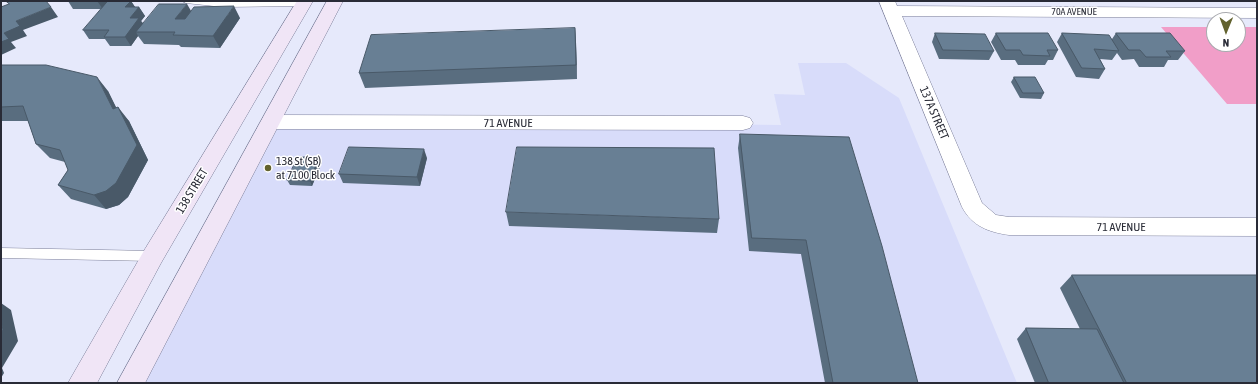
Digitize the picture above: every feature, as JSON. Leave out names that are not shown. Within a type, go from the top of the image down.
[{"type":"main road","points":[[131,383],[198,257],[273,122],[335,1]]},
{"type":"main road","name":"138 STREET","points":[[82,383],[153,256],[304,2]]},
{"type":"street","name":"70A AVENUE","points":[[889,6],[1257,13]]},
{"type":"street","name":"137A STREET","points":[[889,6],[972,207],[978,215],[987,222]]},
{"type":"street","name":"71 AVENUE","points":[[273,122],[743,123]]},
{"type":"street","name":"71 AVENUE","points":[[987,222],[1009,226],[1257,227]]},
{"type":"lane","points":[[186,1],[223,4],[304,2]]},
{"type":"lane","points":[[1,253],[153,256]]},
{"type":"shaded area","points":[[1161,27],[1206,27],[1206,52],[1246,52],[1246,27],[1257,27],[1257,104],[1227,104]]},
{"type":"shaded area","points":[[798,63],[846,63],[899,98],[1017,383],[139,383],[270,119],[781,125],[774,94],[805,95]]},
{"type":"building","points":[[6,1],[46,1],[51,7],[16,21],[20,26],[4,33],[9,39],[1,42],[1,7],[9,4]]},
{"type":"building","points":[[108,1],[131,1],[125,7],[139,7],[130,18],[139,18],[125,37],[104,37],[109,30],[83,30]]},
{"type":"building","points":[[159,4],[187,4],[175,19],[185,19],[194,7],[234,6],[213,36],[173,35],[175,32],[136,32]]},
{"type":"building","points":[[575,28],[576,65],[359,73],[371,35]]},
{"type":"building","points":[[935,33],[985,34],[994,51],[943,50]]},
{"type":"building","points":[[996,33],[1048,33],[1058,50],[1047,50],[1050,56],[1023,55],[1020,50],[1006,50]]},
{"type":"building","points":[[1062,33],[1109,35],[1119,51],[1094,49],[1105,69],[1082,68]]},
{"type":"building","points":[[1116,33],[1170,33],[1185,51],[1166,51],[1171,57],[1146,57],[1140,50],[1129,50]]},
{"type":"building","points":[[1,65],[46,65],[97,77],[113,109],[118,107],[137,145],[116,183],[106,191],[94,195],[58,185],[68,170],[60,150],[36,144],[23,106],[1,107]]},
{"type":"building","points":[[1014,77],[1035,77],[1044,93],[1023,93]]},
{"type":"building","points":[[740,134],[849,137],[882,246],[918,383],[833,383],[806,240],[752,238]]},
{"type":"building","points":[[349,147],[424,149],[417,177],[339,174]]},
{"type":"building","points":[[517,147],[714,148],[719,219],[506,212]]},
{"type":"building","points":[[298,157],[319,157],[310,181],[287,180]]},
{"type":"building","points":[[1072,275],[1257,275],[1257,383],[1127,383]]},
{"type":"building","points":[[1,320],[3,330],[1,333]]},
{"type":"building","points":[[1026,328],[1097,329],[1124,383],[1049,383]]},
{"type":"place","name":"138 St (SB) at 7100 Block","points":[[268,168]]}]
